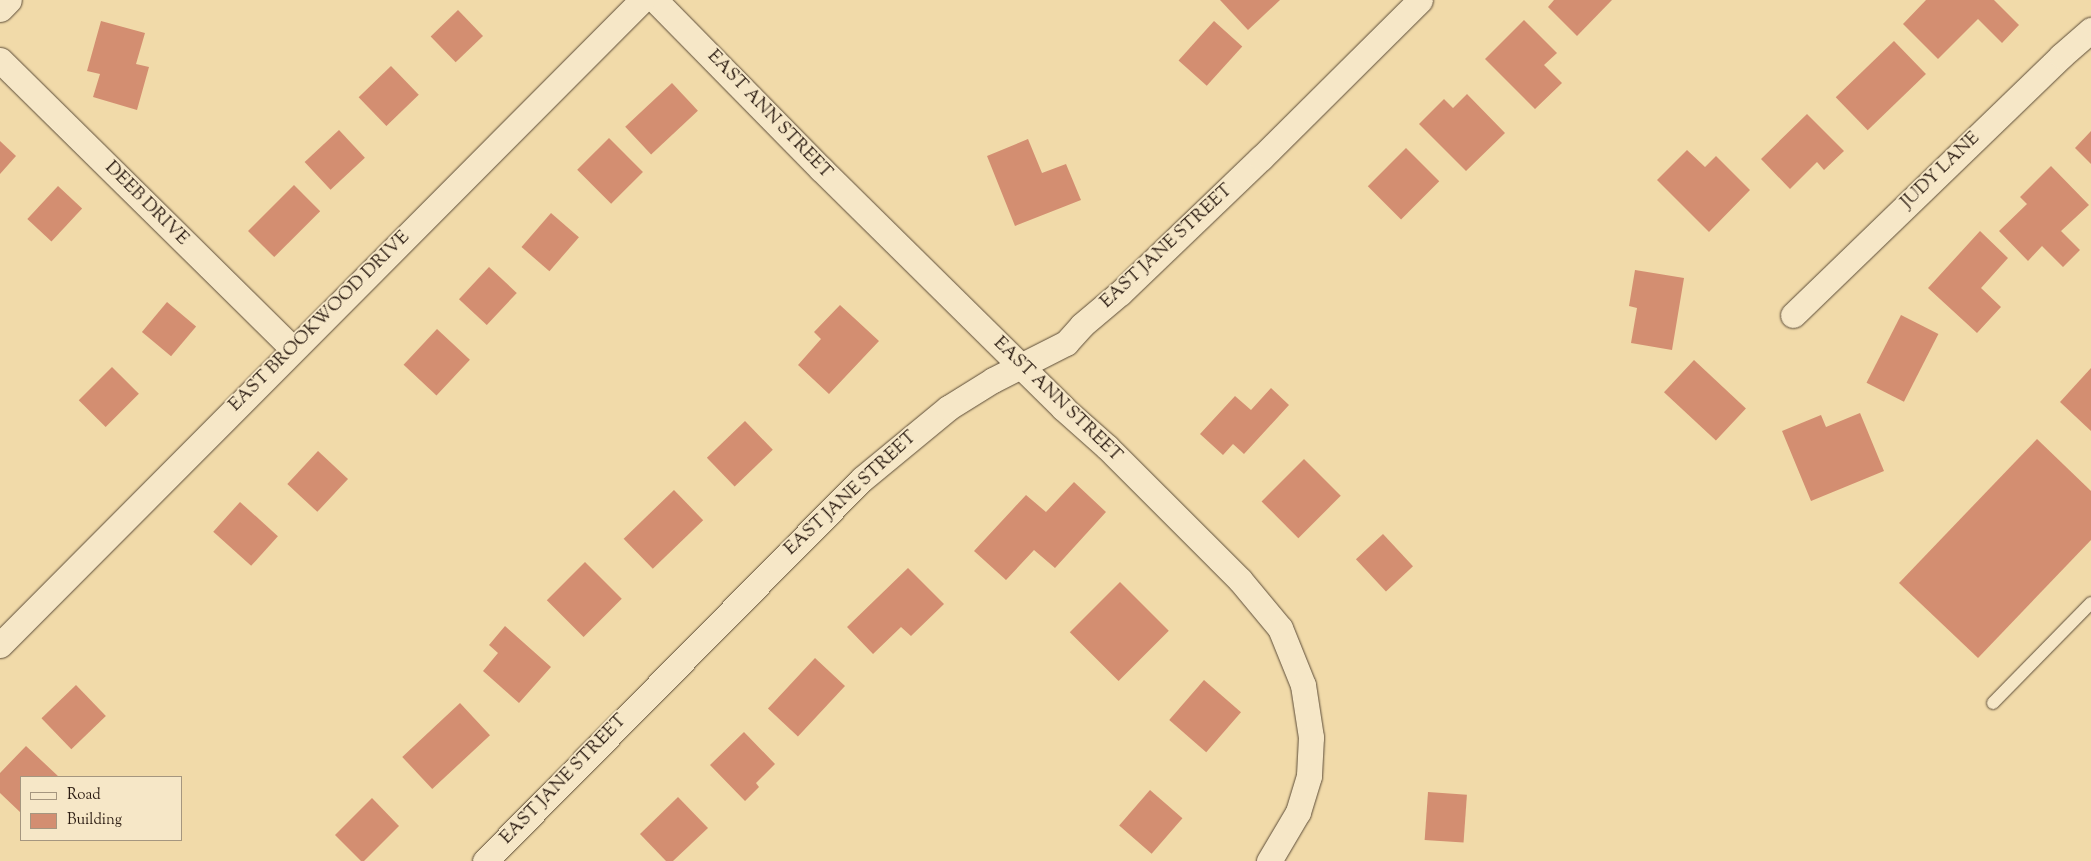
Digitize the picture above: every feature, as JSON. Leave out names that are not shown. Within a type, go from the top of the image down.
[{"type":"street","points":[[0,8],[8,0]]},
{"type":"street","name":"EAST BROOKWOOD DRIVE","points":[[0,645],[642,0]]},
{"type":"street","name":"EAST ANN STREET","points":[[655,0],[828,176],[1240,580],[1262,604],[1280,628],[1303,684],[1311,736],[1309,776],[1298,812],[1269,861]]},
{"type":"street","name":"EAST JANE STREET","points":[[485,861],[862,479],[948,408],[993,380],[1066,343],[1082,325],[1120,293],[1420,0]]},
{"type":"street","name":"JUDY LANE","points":[[1793,315],[2061,56],[2091,30]]},
{"type":"street","name":"DEEB DRIVE","points":[[0,60],[293,349]]},
{"type":"lane","points":[[1993,703],[2091,603]]},
{"type":"building","points":[[1220,0],[1280,0],[1248,30]]},
{"type":"building","points":[[1554,0],[1612,0],[1577,36],[1548,7]]},
{"type":"building","points":[[1926,0],[1994,0],[2019,25],[2002,43],[1978,19],[1938,59],[1903,24]]},
{"type":"building","points":[[458,10],[483,36],[456,62],[431,36]]},
{"type":"building","points":[[1524,20],[1557,53],[1544,65],[1562,83],[1535,109],[1485,59]]},
{"type":"building","points":[[101,21],[145,33],[136,64],[149,67],[137,110],[93,97],[100,74],[87,71]]},
{"type":"building","points":[[1214,21],[1242,46],[1207,86],[1179,60]]},
{"type":"building","points":[[1894,41],[1926,74],[1868,130],[1836,97]]},
{"type":"building","points":[[391,66],[419,95],[386,126],[359,97]]},
{"type":"building","points":[[672,83],[698,111],[651,154],[625,127]]},
{"type":"building","points":[[1467,94],[1505,133],[1466,171],[1419,124],[1444,99],[1453,108]]},
{"type":"building","points":[[1807,114],[1844,151],[1824,170],[1817,162],[1790,189],[1761,159]]},
{"type":"building","points":[[339,130],[365,158],[331,190],[305,162]]},
{"type":"building","points":[[2091,131],[2091,164],[2075,148]]},
{"type":"building","points":[[609,138],[643,172],[611,204],[577,170]]},
{"type":"building","points":[[1028,139],[1042,173],[1066,164],[1081,200],[1015,226],[987,156]]},
{"type":"building","points":[[0,141],[16,156],[0,174]]},
{"type":"building","points":[[1406,148],[1439,181],[1401,219],[1368,186]]},
{"type":"building","points":[[1687,150],[1705,167],[1716,156],[1750,190],[1709,232],[1657,180]]},
{"type":"building","points":[[2051,166],[2089,205],[2061,231],[2080,250],[2063,267],[2042,246],[2028,261],[1999,231],[2027,204],[2020,197]]},
{"type":"building","points":[[294,185],[320,211],[274,257],[248,231]]},
{"type":"building","points":[[58,186],[82,209],[51,241],[27,219]]},
{"type":"building","points":[[551,213],[579,237],[549,271],[521,247]]},
{"type":"building","points":[[1980,231],[2008,258],[1981,288],[2001,307],[1977,333],[1928,288]]},
{"type":"building","points":[[489,267],[517,293],[487,325],[459,299]]},
{"type":"building","points":[[1635,270],[1684,278],[1672,350],[1631,343],[1637,308],[1629,306]]},
{"type":"building","points":[[167,302],[196,326],[171,356],[142,332]]},
{"type":"building","points":[[840,305],[879,341],[829,394],[798,365],[821,339],[814,332]]},
{"type":"building","points":[[1901,315],[1938,334],[1904,402],[1866,383]]},
{"type":"building","points":[[437,329],[470,360],[436,396],[404,365]]},
{"type":"building","points":[[1694,360],[1746,408],[1716,441],[1664,392]]},
{"type":"building","points":[[112,367],[139,394],[106,427],[79,400]]},
{"type":"building","points":[[2091,368],[2091,431],[2060,402]]},
{"type":"building","points":[[1271,388],[1289,405],[1244,454],[1233,444],[1223,455],[1200,434],[1235,396],[1251,410]]},
{"type":"building","points":[[1860,413],[1884,471],[1811,501],[1782,431],[1821,415],[1826,427]]},
{"type":"building","points":[[745,421],[773,450],[735,487],[707,458]]},
{"type":"building","points":[[2037,439],[2091,491],[2091,540],[1978,658],[1899,583]]},
{"type":"building","points":[[318,451],[348,479],[317,512],[287,484]]},
{"type":"building","points":[[1304,459],[1341,496],[1298,538],[1262,501]]},
{"type":"building","points":[[1074,482],[1106,512],[1055,568],[1034,550],[1006,580],[974,551],[1026,495],[1046,512]]},
{"type":"building","points":[[674,490],[703,520],[653,569],[624,539]]},
{"type":"building","points":[[240,502],[278,536],[251,566],[213,532]]},
{"type":"building","points":[[1383,534],[1413,566],[1386,591],[1356,559]]},
{"type":"building","points":[[585,562],[622,599],[584,637],[547,600]]},
{"type":"building","points":[[908,568],[944,604],[911,636],[901,627],[873,654],[847,627]]},
{"type":"building","points":[[1120,582],[1169,631],[1119,681],[1070,632]]},
{"type":"building","points":[[505,626],[551,667],[519,703],[483,671],[498,653],[489,645]]},
{"type":"building","points":[[815,658],[845,686],[798,736],[768,708]]},
{"type":"building","points":[[1204,680],[1241,712],[1206,752],[1169,720]]},
{"type":"building","points":[[76,685],[106,716],[71,749],[41,718]]},
{"type":"building","points":[[460,703],[490,735],[432,789],[402,757]]},
{"type":"building","points":[[744,732],[775,764],[756,783],[759,787],[745,801],[710,765]]},
{"type":"building","points":[[26,746],[58,776],[20,776],[20,812],[0,793],[0,773]]},
{"type":"building","points":[[1150,790],[1182,818],[1152,854],[1119,825]]},
{"type":"building","points":[[1428,792],[1467,795],[1464,843],[1425,840]]},
{"type":"building","points":[[678,797],[708,828],[673,861],[666,861],[640,834]]},
{"type":"building","points":[[372,798],[399,826],[364,861],[361,861],[335,835]]}]
